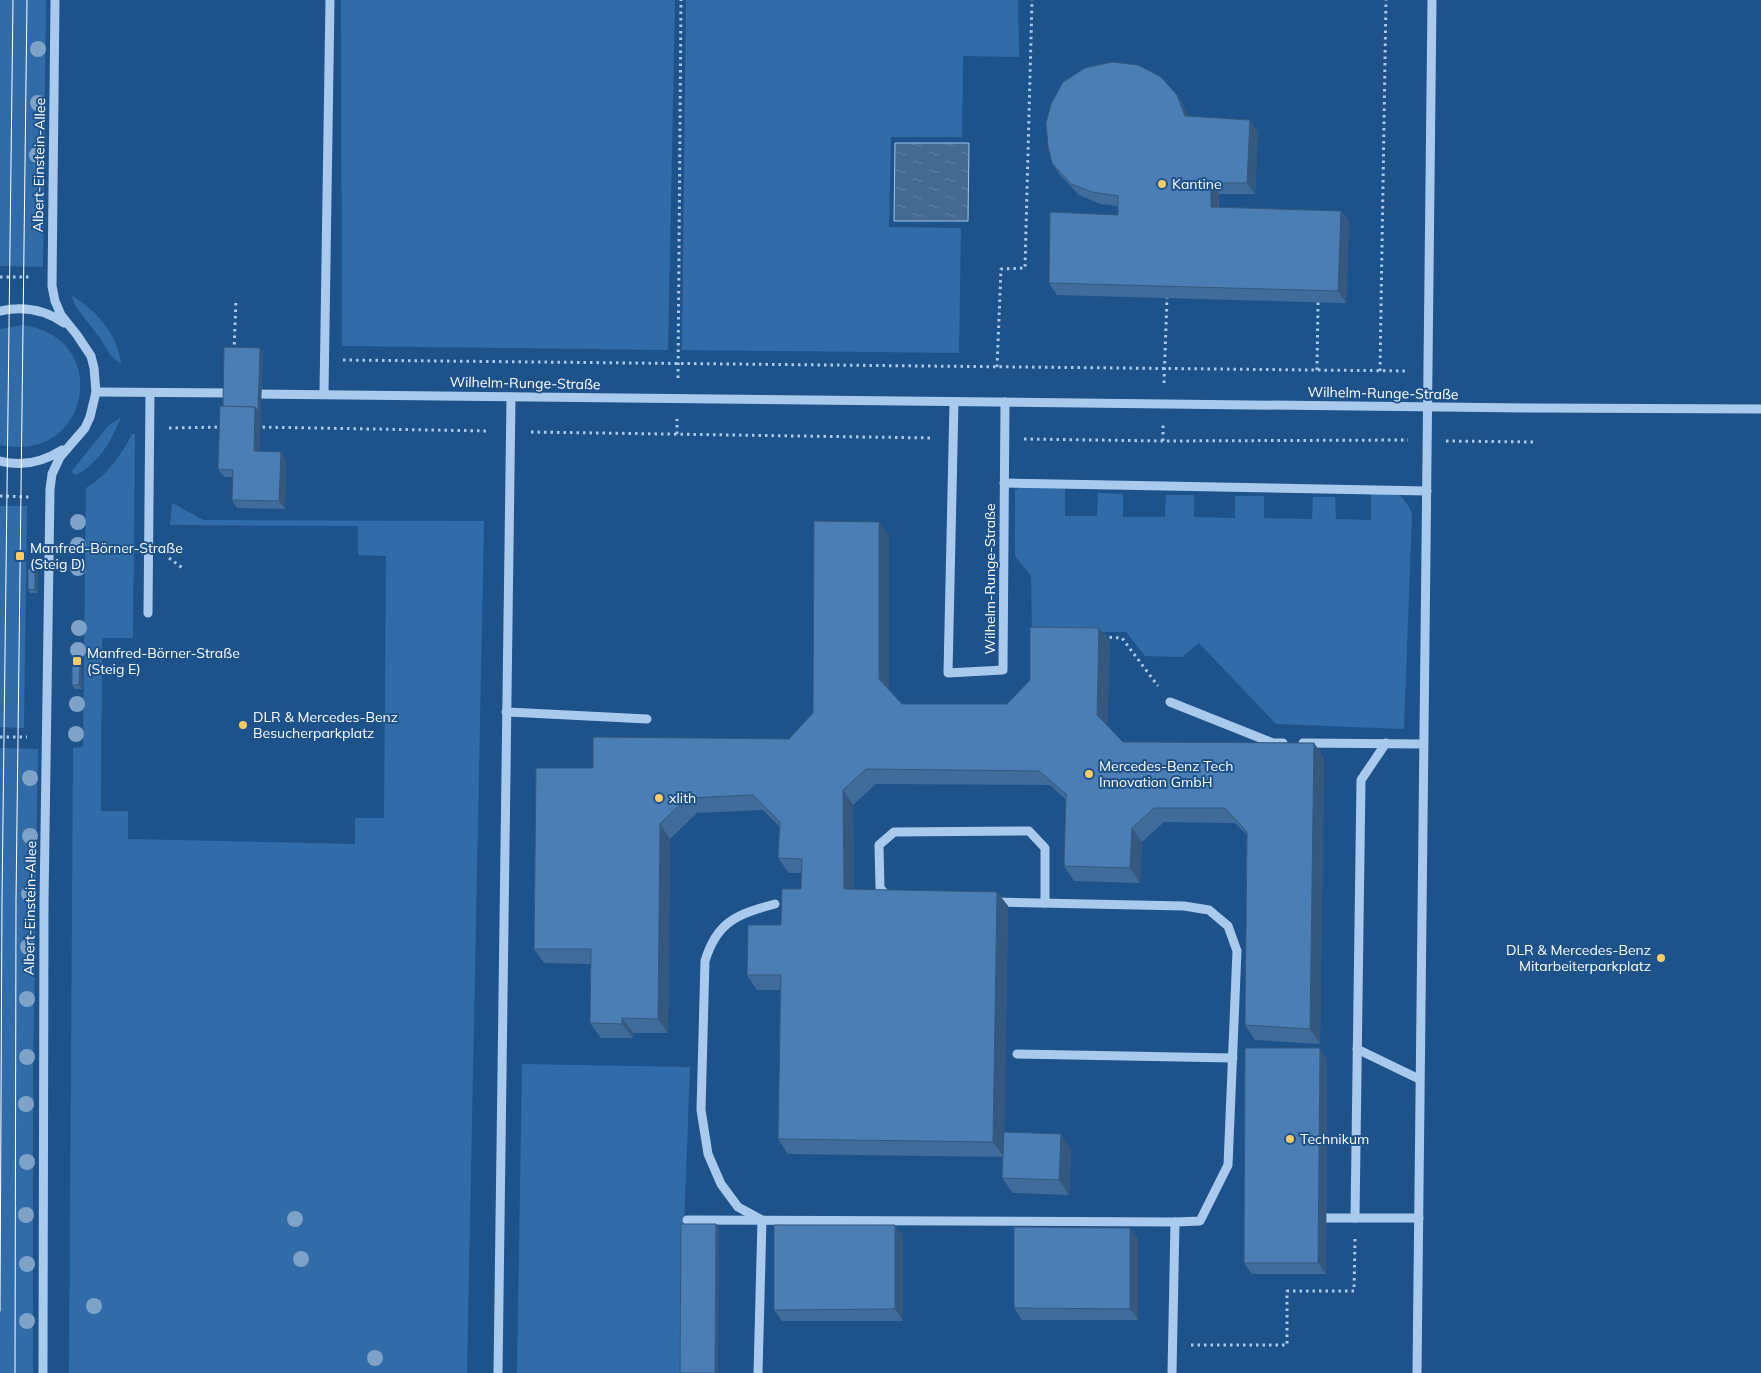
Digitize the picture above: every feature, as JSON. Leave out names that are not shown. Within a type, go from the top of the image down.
[{"type":"street","name":"Albert-Einstein-Allee","points":[[43,1373],[44,911],[50,489],[54,468],[60,456],[85,428],[96,392],[91,356],[58,308],[52,286],[55,0]]},
{"type":"street","points":[[324,394],[330,0]]},
{"type":"street","points":[[1417,1373],[1432,0]]},
{"type":"street","name":"Albert-Einstein-Allee","points":[[0,311],[23,308],[35,310],[48,314],[69,326]]},
{"type":"street","name":"Wilhelm-Runge-Straße","points":[[96,392],[1761,409]]},
{"type":"street","points":[[148,613],[150,393]]},
{"type":"street","points":[[498,1373],[511,397]]},
{"type":"street","name":"Wilhelm-Runge-Straße","points":[[954,402],[948,673],[1003,670],[1005,402]]},
{"type":"street","name":"Albert-Einstein-Allee","points":[[0,461],[21,464],[31,463],[44,460],[67,447]]},
{"type":"street","points":[[1004,482],[1427,491]]},
{"type":"street","points":[[1170,702],[1273,743],[1423,744]]},
{"type":"street","points":[[506,712],[648,719]]},
{"type":"street","points":[[1355,1218],[1360,780],[1386,743]]},
{"type":"street","points":[[900,900],[891,900],[880,888],[879,845],[894,832],[1029,831],[1045,848],[1045,903]]},
{"type":"street","points":[[688,1220],[1200,1221],[1228,1165],[1237,951],[1228,926],[1209,910],[1184,906],[987,902]]},
{"type":"street","points":[[762,1220],[738,1207],[721,1184],[708,1154],[701,1110],[706,961],[710,944],[724,926],[742,913],[775,904]]},
{"type":"street","points":[[1357,1049],[1419,1079]]},
{"type":"street","points":[[1017,1054],[1233,1058]]},
{"type":"street","points":[[1326,1218],[1419,1218]]},
{"type":"street","points":[[758,1373],[762,1220]]},
{"type":"street","points":[[1172,1373],[1175,1222]]},
{"type":"path","points":[[677,434],[681,0]]},
{"type":"path","points":[[997,367],[1001,269],[1025,268],[1032,0]]},
{"type":"path","points":[[1380,371],[1386,0]]},
{"type":"path","points":[[1165,369],[1167,298]]},
{"type":"path","points":[[234,356],[236,299]]},
{"type":"path","points":[[1317,370],[1318,302]]},
{"type":"path","points":[[325,360],[1428,372]]},
{"type":"path","points":[[150,428],[226,427]]},
{"type":"path","points":[[254,428],[954,438]]},
{"type":"path","points":[[1004,439],[1533,442]]},
{"type":"path","points":[[1102,638],[1122,638],[1170,702]]},
{"type":"path","points":[[1172,1346],[1287,1345],[1287,1291],[1354,1291],[1355,1218]]},
{"type":"shaded area","points":[[0,0],[46,0],[43,267],[0,266]]},
{"type":"shaded area","points":[[341,0],[675,0],[668,350],[342,346]]},
{"type":"shaded area","points":[[686,0],[1018,0],[1019,57],[963,56],[962,137],[891,137],[889,227],[961,228],[959,353],[682,350]]},
{"type":"shaded area","points":[[71,295],[89,308],[104,324],[115,343],[121,364],[111,356],[100,338],[76,307]]},
{"type":"shaded area","points":[[22,325],[51,334],[70,351],[79,373],[79,397],[71,419],[55,436],[31,446],[0,445],[0,329]]},
{"type":"shaded area","points":[[121,417],[109,442],[98,457],[76,475],[71,472],[108,426]]},
{"type":"shaded area","points":[[132,434],[135,434],[133,638],[102,638],[101,811],[128,811],[128,839],[355,844],[355,818],[384,818],[386,556],[358,555],[358,526],[170,525],[172,503],[204,520],[484,521],[467,1373],[69,1373],[73,748],[83,747],[86,488],[101,477],[113,464]]},
{"type":"shaded area","points":[[1023,485],[1065,486],[1065,516],[1097,516],[1098,493],[1123,494],[1123,517],[1165,517],[1166,495],[1194,495],[1194,517],[1235,518],[1235,496],[1264,496],[1264,518],[1312,519],[1313,497],[1335,497],[1336,519],[1371,520],[1371,490],[1391,492],[1400,496],[1412,513],[1404,729],[1276,724],[1199,643],[1182,657],[1145,656],[1126,632],[1032,632],[1031,576],[1015,556],[1015,490]]},
{"type":"shaded area","points":[[0,506],[27,506],[24,728],[0,727]]},
{"type":"shaded area","points":[[0,748],[38,749],[33,1072],[33,1373],[0,1373]]},
{"type":"shaded area","points":[[522,1064],[690,1067],[684,1228],[683,1373],[517,1373]]},
{"type":"water","points":[[895,143],[969,143],[968,221],[894,221]]},
{"type":"building","name":"Kantine","points":[[1112,62],[1138,65],[1161,77],[1177,95],[1185,116],[1250,120],[1247,183],[1211,183],[1211,207],[1341,211],[1338,291],[1049,283],[1050,212],[1118,215],[1118,196],[1092,192],[1071,184],[1052,163],[1046,123],[1051,104],[1063,82],[1085,68]]},
{"type":"building","points":[[224,347],[260,348],[258,411],[255,407],[223,407]]},
{"type":"building","points":[[220,406],[255,407],[254,451],[281,452],[279,501],[232,500],[233,470],[218,469]]},
{"type":"building","points":[[814,521],[879,522],[879,679],[902,704],[1007,704],[1030,680],[1030,627],[1099,628],[1097,715],[1123,742],[1314,743],[1310,1029],[1245,1025],[1247,832],[1225,808],[1154,808],[1132,828],[1130,868],[1064,866],[1066,794],[1039,771],[866,769],[843,790],[844,889],[997,892],[993,1142],[778,1139],[781,975],[747,975],[748,925],[781,925],[782,889],[801,889],[802,859],[778,858],[780,822],[753,795],[687,798],[660,824],[658,1019],[622,1018],[622,1024],[590,1023],[591,949],[534,949],[536,768],[593,768],[593,737],[789,739],[813,713]]},
{"type":"building","points":[[28,569],[35,569],[35,590],[28,589]]},
{"type":"building","points":[[72,665],[80,665],[79,685],[72,685]]},
{"type":"building","name":"Technikum","points":[[1245,1048],[1320,1048],[1318,1263],[1244,1263]]},
{"type":"building","points":[[1004,1132],[1061,1134],[1059,1180],[1002,1178]]},
{"type":"building","points":[[681,1224],[716,1224],[715,1373],[680,1373]]},
{"type":"building","points":[[774,1225],[895,1225],[895,1309],[774,1310]]},
{"type":"building","points":[[1014,1227],[1130,1228],[1130,1309],[1014,1308]]},
{"type":"tram line","points":[[0,1311],[2,900],[13,0]]},
{"type":"tram line","points":[[15,1373],[16,901],[27,0]]},
{"type":"place","name":"Kantine","points":[[1162,184]]},
{"type":"place","name":"Manfred-Börner-Straße (Steig D)","points":[[20,556]]},
{"type":"place","name":"Manfred-Börner-Straße (Steig E)","points":[[77,661]]},
{"type":"place","name":"DLR & Mercedes-Benz Besucherparkplatz","points":[[243,725]]},
{"type":"place","name":"Mercedes-Benz Tech Innovation GmbH","points":[[1089,774]]},
{"type":"place","name":"xlith","points":[[659,798]]},
{"type":"place","name":"DLR & Mercedes-Benz Mitarbeiterparkplatz","points":[[1661,958]]},
{"type":"place","name":"Technikum","points":[[1290,1139]]}]
